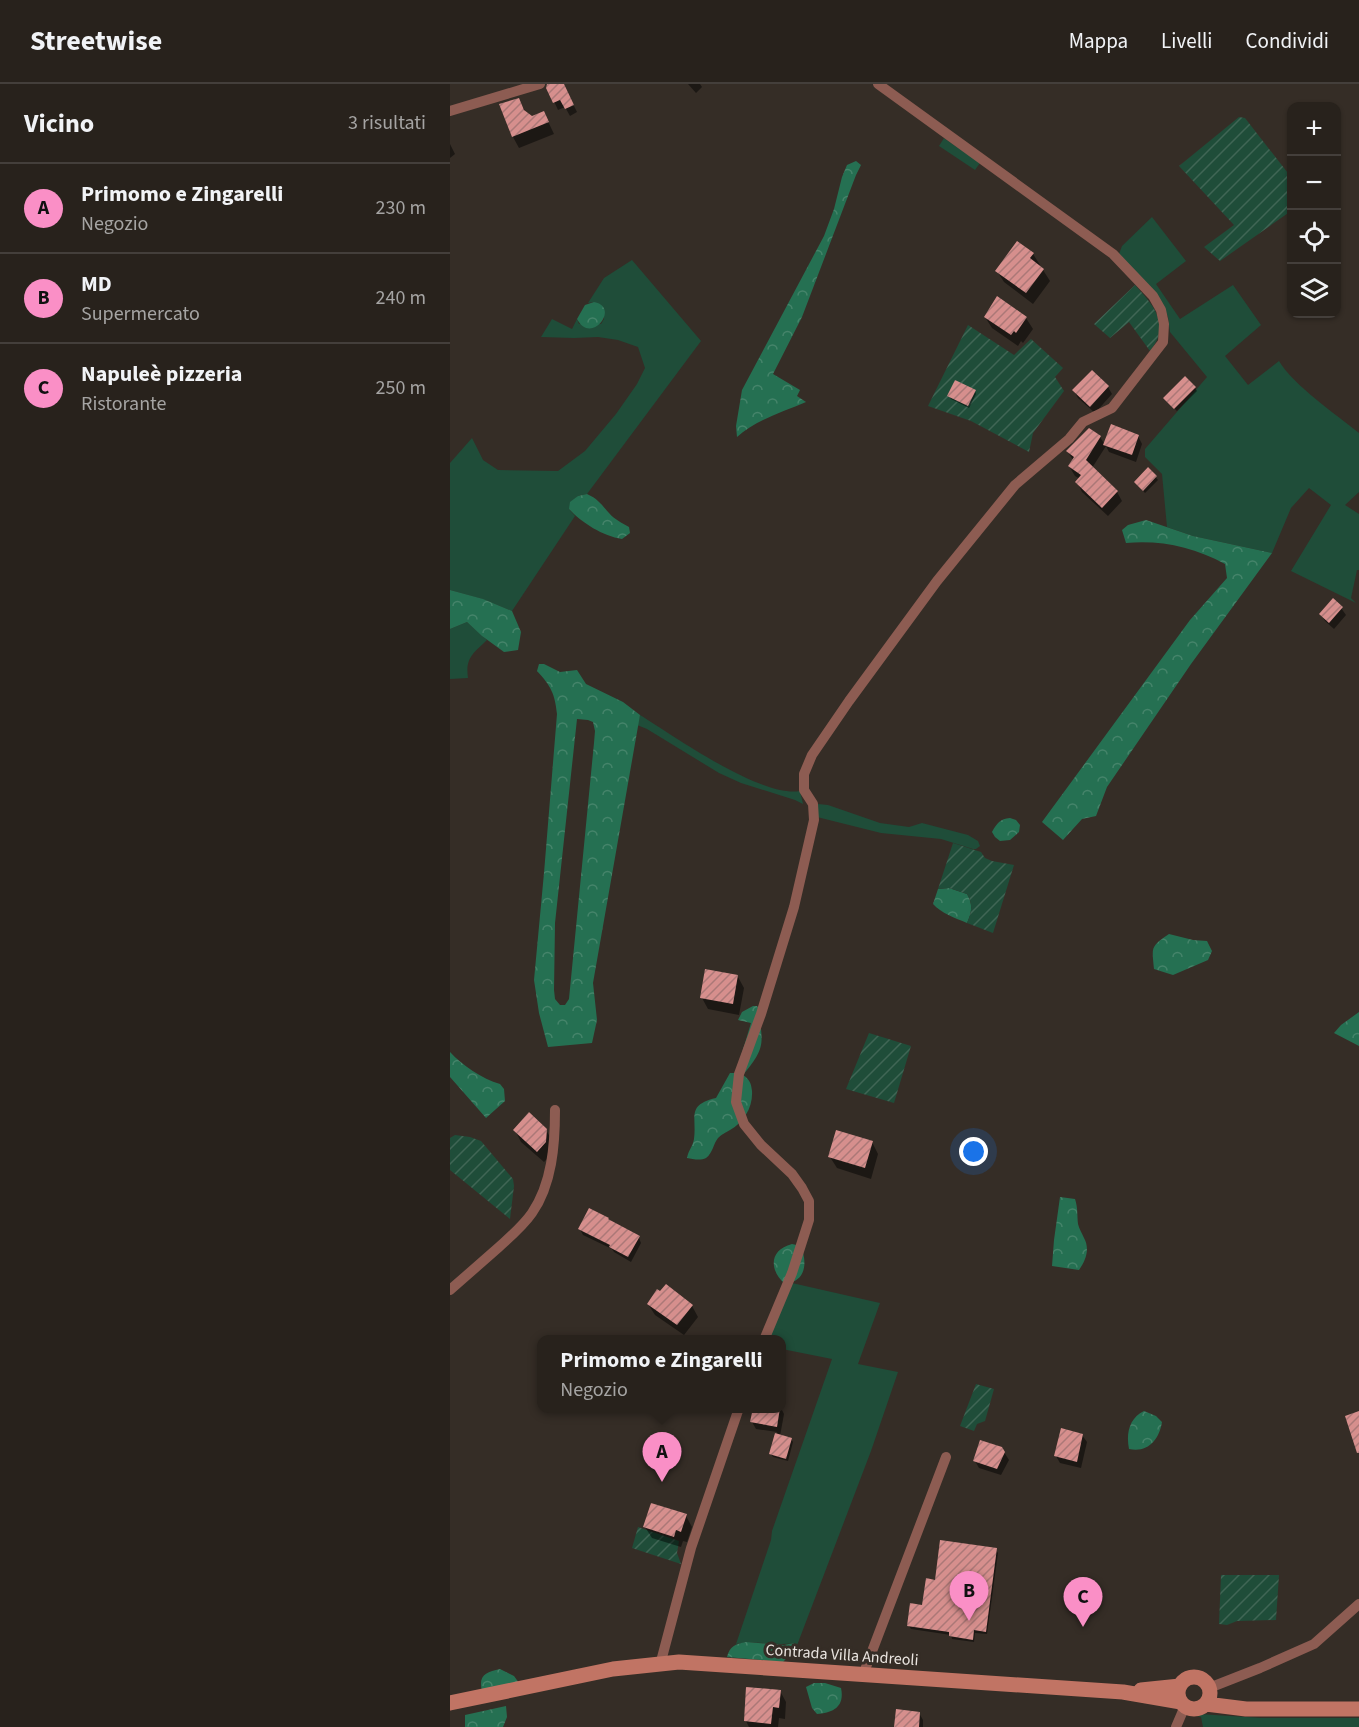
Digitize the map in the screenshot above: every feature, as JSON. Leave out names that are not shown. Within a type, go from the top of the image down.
[{"type":"main road","name":"Contrada Villa Andreoli","points":[[450,1703],[613,1669],[679,1662],[1123,1692],[1183,1704]]},
{"type":"main road","points":[[1195,1677],[1205,1682],[1209,1688],[1210,1696],[1202,1707],[1194,1709],[1183,1704],[1178,1696],[1180,1686],[1185,1680],[1195,1677]]},
{"type":"main road","name":"Contrada Villa Andreoli","points":[[1123,1692],[1180,1686]]},
{"type":"main road","points":[[1206,1704],[1245,1708],[1359,1709]]},
{"type":"street","points":[[450,111],[540,84]]},
{"type":"street","points":[[766,1335],[792,1273],[809,1220],[809,1201],[792,1174],[744,1124],[736,1102],[739,1074],[761,1014],[794,907],[814,820],[813,804],[804,790],[804,774],[812,755],[849,701],[937,581],[1015,485],[1069,439],[1083,422],[1112,408],[1163,342],[1164,324],[1161,310],[1153,296],[1113,254],[878,84]]},
{"type":"street","points":[[450,1290],[519,1229],[532,1213],[545,1187],[552,1158],[555,1110]]},
{"type":"street","points":[[660,1665],[692,1548],[737,1413]]},
{"type":"street","points":[[863,1675],[945,1457]]},
{"type":"street","points":[[1209,1688],[1314,1644],[1359,1604]]},
{"type":"street","points":[[1176,1727],[1183,1704]]},
{"type":"green space","points":[[1239,117],[1245,118],[1287,172],[1287,214],[1220,261],[1204,247],[1234,225],[1179,166]]},
{"type":"green space","points":[[944,138],[980,163],[975,170],[939,146]]},
{"type":"green space","points":[[856,161],[861,165],[802,317],[773,374],[800,390],[797,396],[806,402],[761,421],[737,437],[736,426],[742,390],[824,236],[847,165]]},
{"type":"green space","points":[[1152,217],[1186,261],[1156,284],[1180,319],[1233,285],[1261,325],[1225,356],[1248,385],[1279,361],[1305,390],[1359,433],[1359,492],[1345,505],[1359,514],[1359,570],[1357,570],[1351,598],[1356,603],[1291,571],[1331,505],[1309,488],[1291,508],[1272,553],[1193,536],[1167,527],[1162,474],[1145,457],[1145,449],[1207,377],[1170,332],[1165,310],[1119,254],[1122,246]]},
{"type":"green space","points":[[632,260],[701,341],[587,494],[578,496],[569,509],[575,516],[512,611],[450,590],[450,463],[472,438],[483,460],[498,470],[558,471],[585,451],[616,414],[637,384],[645,368],[638,347],[618,340],[598,337],[541,337],[552,319],[572,329],[577,319],[579,324],[601,324],[604,312],[594,302],[588,303],[604,278]]},
{"type":"green space","points":[[1135,285],[1158,316],[1159,333],[1150,351],[1129,322],[1110,338],[1094,324]]},
{"type":"green space","points":[[594,302],[602,305],[605,311],[604,317],[596,327],[589,328],[583,326],[577,319],[585,305]]},
{"type":"green space","points":[[968,325],[1014,355],[1031,339],[1063,368],[1055,377],[1064,391],[1033,433],[1029,452],[971,421],[928,406]]},
{"type":"green space","points":[[587,494],[597,500],[613,517],[629,527],[630,533],[622,539],[608,535],[586,524],[574,514],[569,509],[570,502],[578,496]]},
{"type":"green space","points":[[1146,520],[1193,536],[1272,553],[1191,664],[1107,787],[1096,816],[1082,819],[1063,840],[1042,822],[1190,620],[1227,578],[1225,564],[1201,553],[1165,544],[1126,543],[1122,530],[1128,525]]},
{"type":"green space","points":[[450,590],[483,599],[512,611],[521,632],[518,650],[504,652],[467,622],[450,629]]},
{"type":"green space","points":[[467,622],[487,640],[469,660],[468,678],[450,679],[450,629]]},
{"type":"green space","points":[[539,664],[560,672],[577,670],[586,684],[623,702],[640,715],[593,983],[597,1020],[592,1043],[548,1047],[539,1013],[534,980],[557,714],[551,691],[537,671]],"holes":[[[577,719],[593,722],[595,731],[569,999],[565,1005],[560,1005],[555,999],[554,990],[555,923]]]},
{"type":"green space","points":[[640,715],[741,776],[783,791],[800,791],[803,804],[719,773],[637,725]]},
{"type":"green space","points":[[818,804],[828,805],[880,823],[909,827],[922,823],[968,835],[978,841],[980,846],[973,849],[941,839],[881,833],[817,817]]},
{"type":"green space","points":[[1010,818],[1016,820],[1020,825],[1019,832],[1010,840],[1000,841],[992,832],[999,822]]},
{"type":"green space","points":[[953,843],[981,852],[985,858],[992,861],[1014,865],[993,933],[967,923],[971,908],[967,894],[949,888],[938,889]]},
{"type":"green space","points":[[949,888],[967,894],[971,908],[967,923],[944,913],[933,904],[938,889]]},
{"type":"green space","points":[[1169,934],[1207,941],[1212,951],[1208,960],[1173,975],[1154,969],[1155,945]]},
{"type":"green space","points":[[753,1006],[759,1009],[762,1038],[756,1057],[743,1075],[749,1080],[752,1088],[747,1114],[735,1127],[718,1138],[706,1158],[699,1160],[687,1158],[694,1139],[694,1118],[697,1108],[700,1104],[716,1098],[730,1073],[736,1073],[751,1023],[738,1020],[742,1012]]},
{"type":"green space","points":[[1359,1012],[1359,1046],[1334,1033]]},
{"type":"green space","points":[[869,1033],[911,1046],[894,1103],[846,1089]]},
{"type":"green space","points":[[450,1052],[473,1071],[500,1084],[504,1089],[505,1101],[486,1118],[450,1077]]},
{"type":"green space","points":[[455,1135],[481,1141],[513,1179],[510,1219],[450,1170],[450,1138]]},
{"type":"green space","points":[[1060,1197],[1075,1199],[1076,1202],[1078,1224],[1087,1246],[1085,1258],[1079,1270],[1052,1266]]},
{"type":"green space","points":[[792,1244],[801,1246],[804,1270],[798,1279],[785,1284],[776,1273],[774,1261],[779,1251]]},
{"type":"green space","points":[[792,1283],[880,1303],[858,1364],[898,1372],[871,1451],[796,1648],[794,1643],[736,1644],[772,1531],[832,1359],[786,1350],[786,1335],[771,1335]]},
{"type":"green space","points":[[976,1384],[994,1389],[985,1421],[977,1424],[974,1431],[960,1426]]},
{"type":"green space","points":[[1144,1411],[1156,1416],[1162,1422],[1158,1434],[1152,1444],[1147,1447],[1129,1449],[1130,1427],[1135,1418]]},
{"type":"green space","points":[[638,1527],[679,1541],[677,1553],[681,1564],[632,1548]]},
{"type":"green space","points":[[1221,1575],[1279,1575],[1276,1620],[1219,1624]]},
{"type":"green space","points":[[746,1642],[784,1645],[794,1643],[796,1648],[783,1662],[727,1657],[733,1646]]},
{"type":"green space","points":[[500,1669],[514,1676],[519,1683],[482,1691],[481,1681],[484,1675]]},
{"type":"green space","points":[[814,1683],[825,1683],[841,1688],[841,1700],[836,1708],[817,1714],[812,1708],[806,1687]]},
{"type":"green space","points":[[506,1706],[507,1717],[503,1727],[465,1727],[465,1715]]},
{"type":"green space","points":[[1184,1713],[1261,1718],[1359,1718],[1359,1727],[1203,1727],[1201,1717]]},
{"type":"building","points":[[547,84],[564,84],[574,105],[565,109],[560,100],[553,103],[546,88]]},
{"type":"building","points":[[519,98],[524,110],[532,116],[544,111],[549,122],[512,137],[499,104]]},
{"type":"building","points":[[1017,241],[1034,253],[1030,258],[1044,269],[1026,293],[995,271]]},
{"type":"building","points":[[997,296],[1027,317],[1016,333],[1014,331],[1011,335],[984,317]]},
{"type":"building","points":[[1092,370],[1109,386],[1090,407],[1072,390]]},
{"type":"building","points":[[1185,376],[1196,387],[1174,409],[1163,398]]},
{"type":"building","points":[[955,380],[976,390],[968,406],[947,396]]},
{"type":"building","points":[[1111,424],[1139,435],[1132,455],[1103,445]]},
{"type":"building","points":[[1089,428],[1101,436],[1086,460],[1118,491],[1102,508],[1075,482],[1081,475],[1068,466],[1074,457],[1066,451]]},
{"type":"building","points":[[1148,467],[1157,476],[1143,491],[1134,482]]},
{"type":"building","points":[[1333,598],[1343,607],[1329,623],[1319,614]]},
{"type":"building","points":[[705,969],[738,975],[733,1004],[700,998]]},
{"type":"building","points":[[529,1112],[547,1129],[546,1142],[537,1152],[513,1130]]},
{"type":"building","points":[[836,1130],[873,1141],[865,1168],[828,1157]]},
{"type":"building","points":[[589,1208],[640,1236],[628,1257],[578,1229]]},
{"type":"building","points":[[666,1284],[693,1305],[677,1325],[647,1304],[657,1289],[660,1291]]},
{"type":"building","points":[[1359,1411],[1359,1453],[1357,1453],[1345,1416]]},
{"type":"building","points":[[752,1413],[779,1413],[777,1427],[750,1422]]},
{"type":"building","points":[[1061,1428],[1083,1434],[1077,1462],[1054,1456]]},
{"type":"building","points":[[775,1433],[792,1438],[786,1459],[769,1454]]},
{"type":"building","points":[[980,1440],[1002,1447],[1005,1452],[997,1469],[973,1461]]},
{"type":"building","points":[[651,1503],[687,1514],[681,1532],[676,1530],[674,1537],[643,1527]]},
{"type":"building","points":[[940,1540],[997,1548],[986,1632],[974,1630],[973,1640],[949,1636],[949,1632],[907,1626],[910,1603],[922,1605],[926,1578],[935,1580]]},
{"type":"building","points":[[746,1687],[781,1690],[779,1708],[773,1707],[771,1724],[744,1721]]},
{"type":"building","points":[[896,1709],[920,1712],[919,1727],[894,1727]]},
{"type":"place","name":"Primomo e Zingarelli","points":[[662,1482]]},
{"type":"place","name":"MD","points":[[969,1621]]},
{"type":"place","name":"Napuleè pizzeria","points":[[1083,1627]]}]
